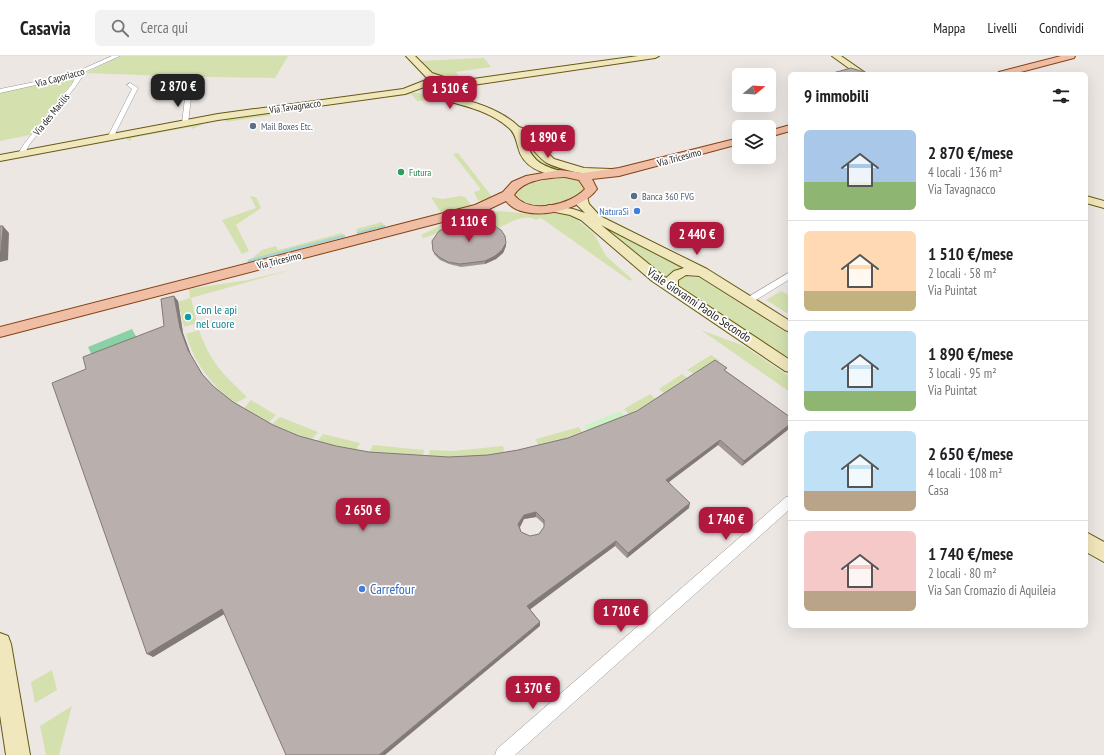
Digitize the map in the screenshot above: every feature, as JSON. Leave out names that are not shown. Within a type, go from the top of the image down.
[{"type":"main road","points":[[410,56],[427,89],[496,116],[525,135],[542,155],[554,163],[592,172],[619,172]]},
{"type":"main road","points":[[427,89],[459,86],[474,82],[655,56]]},
{"type":"main road","points":[[836,56],[860,72]]},
{"type":"main road","points":[[1010,72],[1071,56]]},
{"type":"main road","points":[[427,89],[444,79],[459,86]]},
{"type":"main road","points":[[459,86],[461,100],[466,104]]},
{"type":"main road","name":"Via Tavagnacco","points":[[0,158],[185,123],[427,89]]},
{"type":"main road","points":[[512,126],[520,134],[524,152],[529,161],[530,169],[524,181]]},
{"type":"main road","points":[[776,132],[788,129]]},
{"type":"main road","name":"Via Tricesimo","points":[[586,181],[732,143]]},
{"type":"main road","points":[[529,161],[542,169],[560,174]]},
{"type":"main road","points":[[524,181],[560,174],[571,174],[586,181],[592,189],[583,198]]},
{"type":"main road","name":"Via Tricesimo","points":[[0,332],[480,208],[508,195],[514,186],[524,181]]},
{"type":"main road","points":[[508,195],[511,202],[516,206]]},
{"type":"main road","name":"Via Tricesimo","points":[[480,208],[516,206],[528,209],[549,208],[583,198]]},
{"type":"main road","name":"Viale Giovanni Paolo Secondo","points":[[583,198],[583,205],[596,218],[702,272],[788,326]]},
{"type":"main road","points":[[1088,200],[1104,205]]},
{"type":"main road","name":"Viale Giovanni Paolo Secondo","points":[[549,208],[573,212],[585,218],[671,288],[788,366]]},
{"type":"main road","points":[[671,288],[672,278],[678,273],[692,271],[702,272]]},
{"type":"main road","name":"Via Tricesimo","points":[[0,327],[77,311]]},
{"type":"main road","points":[[1088,542],[1104,553]]},
{"type":"main road","points":[[0,644],[15,753]]},
{"type":"street","name":"Via Caporiacco","points":[[0,91],[79,73],[117,56]]},
{"type":"street","name":"Via des Macilis","points":[[22,154],[26,145],[74,85],[79,77],[79,73]]},
{"type":"street","points":[[110,138],[135,88],[130,85]]},
{"type":"street","points":[[185,123],[189,90],[186,87]]},
{"type":"street","points":[[748,302],[788,276]]},
{"type":"street","points":[[503,755],[788,503]]},
{"type":"green space","points":[[119,56],[288,56],[275,78],[86,73]]},
{"type":"green space","points":[[484,58],[491,67],[456,72],[461,80],[433,74],[420,61]]},
{"type":"green space","points":[[73,77],[74,80],[30,135],[0,141],[0,92]]},
{"type":"green space","points":[[435,82],[450,82],[456,87],[447,94],[434,94],[426,91],[425,87]]},
{"type":"green space","points":[[409,92],[442,99],[417,101],[411,94],[394,97],[395,98],[390,95]]},
{"type":"green space","points":[[306,106],[307,110],[226,122],[223,118]]},
{"type":"green space","points":[[201,122],[202,125],[192,129],[191,127],[131,138],[131,141],[127,140],[126,136]]},
{"type":"green space","points":[[528,145],[569,170],[556,171],[544,166],[533,157]]},
{"type":"green space","points":[[458,153],[493,198],[482,202],[477,199],[474,192],[480,190],[480,188],[453,154]]},
{"type":"green space","points":[[562,176],[578,178],[587,189],[574,197],[558,203],[542,206],[526,205],[521,203],[513,196],[514,192],[524,185]]},
{"type":"green space","points":[[250,196],[256,197],[261,208],[236,225],[249,251],[242,254],[222,220],[256,208]]},
{"type":"green space","points":[[460,196],[465,197],[471,205],[441,213],[431,197],[443,199]]},
{"type":"green space","points":[[500,211],[531,214],[562,213],[575,218],[594,234],[606,256],[632,279],[630,281],[541,218],[536,220],[531,218],[521,218],[498,228],[487,223],[467,221],[433,235],[423,238],[421,235],[450,221]]},
{"type":"green space","points":[[382,222],[384,227],[358,234],[356,229]]},
{"type":"green space","points":[[602,226],[685,269],[673,272],[666,279]]},
{"type":"green space","points":[[342,233],[345,237],[248,262],[262,250],[276,246],[278,250]]},
{"type":"green space","points":[[294,269],[191,298],[197,323],[184,327],[178,302],[190,298],[189,289],[248,280]]},
{"type":"green space","points":[[685,276],[700,278],[788,334],[788,361],[678,286],[678,281]]},
{"type":"green space","points":[[781,291],[788,295],[788,312],[787,313],[766,300]]},
{"type":"green space","points":[[132,329],[138,340],[93,358],[88,347]]},
{"type":"green space","points":[[199,330],[208,351],[218,367],[247,397],[234,404],[205,373],[194,355],[186,334]]},
{"type":"green space","points":[[701,330],[744,346],[788,376],[788,391]]},
{"type":"green space","points":[[711,355],[720,361],[697,376],[687,370]]},
{"type":"green space","points":[[682,374],[691,381],[667,396],[659,389]]},
{"type":"green space","points":[[650,394],[658,401],[632,417],[624,409]]},
{"type":"green space","points":[[251,400],[276,415],[267,424],[243,409]]},
{"type":"green space","points":[[620,411],[627,419],[589,434],[584,426]]},
{"type":"green space","points":[[280,417],[318,432],[310,441],[271,425]]},
{"type":"green space","points":[[579,427],[584,436],[539,450],[536,439]]},
{"type":"green space","points":[[323,434],[360,443],[355,452],[316,443]]},
{"type":"green space","points":[[373,445],[424,450],[422,461],[368,455]]},
{"type":"green space","points":[[503,446],[505,456],[428,460],[430,450],[453,451]]},
{"type":"green space","points":[[52,670],[57,690],[35,703],[31,682]]},
{"type":"green space","points":[[72,706],[59,755],[46,755],[40,726]]},
{"type":"building","points":[[851,68],[864,72],[836,72]]},
{"type":"building","points":[[469,221],[493,225],[501,230],[505,236],[506,243],[502,250],[495,256],[485,261],[460,264],[448,262],[439,257],[433,251],[432,241],[439,231],[452,224]]},
{"type":"building","points":[[0,226],[3,226],[1,252],[0,252]]},
{"type":"building","points":[[174,296],[180,328],[188,350],[202,374],[213,386],[233,402],[273,425],[299,436],[336,446],[369,452],[449,457],[488,455],[518,450],[568,438],[637,411],[715,360],[727,368],[724,370],[788,416],[788,426],[744,461],[720,440],[666,480],[690,503],[628,553],[616,541],[527,606],[540,622],[379,755],[286,755],[222,609],[147,654],[52,383],[86,369],[83,357],[164,326],[161,299]],"holes":[[[536,512],[544,520],[544,527],[539,534],[530,536],[521,532],[518,524],[524,515]]]},
{"type":"waterway","points":[[378,228],[384,226]]},
{"type":"waterway","points":[[358,233],[375,228]]},
{"type":"waterway","points":[[297,248],[344,236]]},
{"type":"waterway","points":[[249,261],[301,247]]},
{"type":"place","name":"Mail Boxes Etc.","points":[[253,126]]},
{"type":"place","name":"Futura","points":[[401,172]]},
{"type":"place","name":"Banca 360 FVG","points":[[634,196]]},
{"type":"place","name":"NaturaSì","points":[[637,211]]},
{"type":"place","name":"Con le api nel cuore","points":[[188,317]]},
{"type":"place","name":"Carrefour","points":[[362,589]]}]
